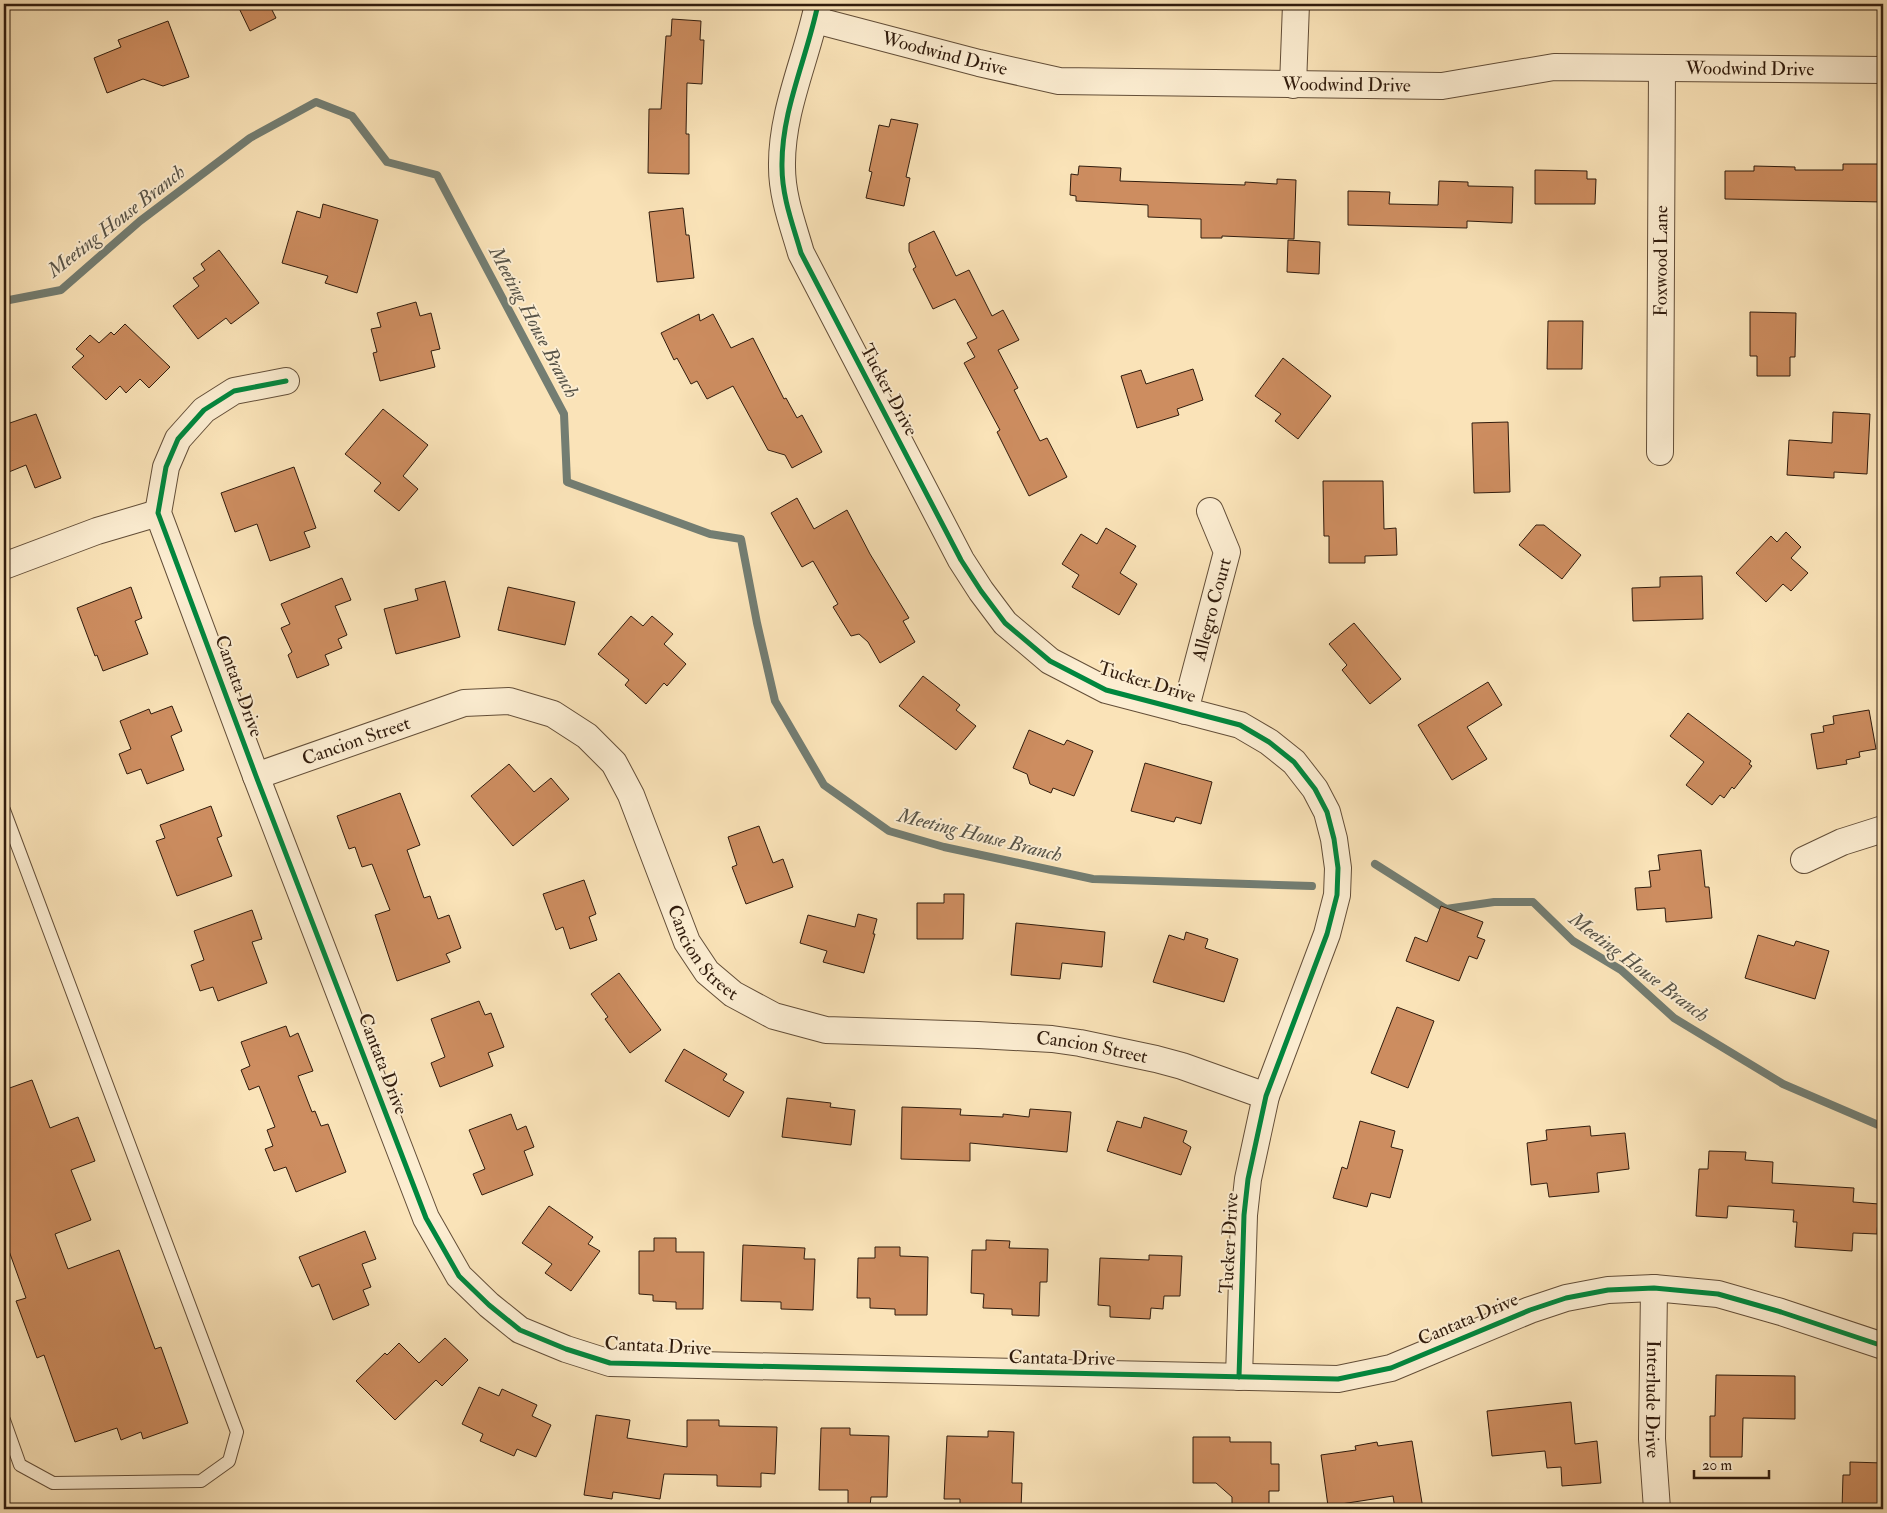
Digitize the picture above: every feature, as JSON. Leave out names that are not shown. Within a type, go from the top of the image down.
[{"type":"street","points":[[1293,85],[1296,4]]},
{"type":"street","name":"Woodwind Drive","points":[[816,12],[979,63],[1059,81],[1442,86],[1554,67],[1883,70]]},
{"type":"street","name":"Tucker Drive","points":[[816,12],[784,134],[782,168],[786,202],[801,253],[961,560],[1005,623],[1050,661],[1106,690],[1240,725],[1269,742],[1294,762],[1314,789],[1327,812],[1334,839],[1338,868],[1336,895],[1327,934],[1266,1096],[1248,1179],[1244,1207],[1239,1377]]},
{"type":"street","name":"Foxwood Lane","points":[[1660,452],[1662,68]]},
{"type":"street","points":[[4,566],[97,531],[158,513],[166,468],[178,439],[204,410],[234,391],[286,381]]},
{"type":"street","name":"Allegro Court","points":[[1185,711],[1227,552],[1210,511]]},
{"type":"street","name":"Cantata Drive","points":[[158,513],[256,776],[426,1218],[459,1276],[489,1306],[520,1330],[566,1349],[610,1363],[1338,1379],[1391,1368],[1530,1310],[1566,1298],[1608,1290],[1654,1288],[1718,1294],[1781,1312],[1883,1346]]},
{"type":"street","name":"Cancion Street","points":[[256,776],[464,703],[509,701],[553,714],[587,736],[614,763],[631,795],[687,942],[707,972],[733,994],[774,1016],[826,1030],[978,1035],[1052,1039],[1080,1043],[1156,1058],[1266,1096]]},
{"type":"street","points":[[1804,860],[1842,842],[1883,829]]},
{"type":"street","name":"Interlude Drive","points":[[1654,1288],[1652,1440],[1657,1509]]},
{"type":"lane","points":[[4,810],[237,1432],[229,1461],[201,1481],[53,1482],[20,1465],[8,1447],[4,1420]]},
{"type":"building","points":[[237,4],[269,4],[276,18],[250,31]]},
{"type":"building","points":[[672,19],[701,21],[700,40],[704,40],[702,84],[687,83],[686,134],[689,134],[689,174],[648,173],[649,109],[661,109],[666,36],[671,36]]},
{"type":"building","points":[[168,21],[189,77],[163,86],[143,79],[107,93],[94,58],[121,47],[118,40]]},
{"type":"building","points":[[891,119],[918,124],[906,177],[910,178],[904,206],[866,198],[872,172],[869,171],[879,125],[889,127]]},
{"type":"building","points":[[1843,164],[1883,164],[1883,202],[1725,199],[1725,171],[1754,171],[1754,166],[1795,167],[1795,170],[1843,170]]},
{"type":"building","points":[[1079,166],[1121,168],[1120,181],[1245,185],[1245,182],[1277,184],[1277,179],[1296,180],[1294,239],[1222,236],[1222,238],[1201,238],[1201,219],[1148,217],[1148,205],[1076,201],[1076,196],[1070,195],[1071,174],[1078,175]]},
{"type":"building","points":[[1535,170],[1587,171],[1587,179],[1596,179],[1595,204],[1535,204]]},
{"type":"building","points":[[1439,181],[1468,182],[1468,186],[1513,187],[1512,223],[1467,221],[1467,228],[1348,225],[1348,191],[1390,192],[1389,204],[1438,205]]},
{"type":"building","points":[[323,204],[378,220],[357,293],[325,283],[328,276],[282,263],[297,211],[320,218]]},
{"type":"building","points":[[683,208],[686,235],[689,235],[694,278],[657,282],[649,212]]},
{"type":"building","points":[[934,231],[956,276],[969,270],[992,316],[1003,310],[1019,340],[998,350],[1018,388],[1014,390],[1040,441],[1047,438],[1067,477],[1029,496],[997,432],[1000,430],[964,363],[975,357],[967,343],[977,338],[955,299],[933,309],[913,269],[916,267],[909,251],[909,243]]},
{"type":"building","points":[[1288,240],[1320,242],[1319,274],[1287,272]]},
{"type":"building","points":[[219,250],[259,303],[231,324],[226,318],[198,339],[173,306],[199,286],[193,278],[205,270],[201,264]]},
{"type":"building","points":[[416,302],[420,316],[431,313],[440,349],[431,351],[435,367],[380,381],[373,353],[377,352],[371,329],[381,327],[377,313]]},
{"type":"building","points":[[1750,312],[1796,313],[1795,357],[1790,357],[1790,376],[1757,376],[1757,356],[1750,356]]},
{"type":"building","points":[[699,314],[700,321],[713,314],[731,348],[753,338],[784,399],[786,398],[797,418],[802,415],[822,452],[792,468],[785,455],[768,450],[733,386],[707,399],[697,381],[691,384],[677,358],[674,360],[661,333]]},
{"type":"building","points":[[1548,321],[1583,321],[1582,369],[1547,369]]},
{"type":"building","points":[[125,324],[170,367],[149,388],[140,379],[126,393],[120,386],[106,400],[72,367],[84,356],[76,349],[90,335],[99,343],[111,332],[114,335]]},
{"type":"building","points":[[1283,358],[1331,396],[1298,439],[1275,421],[1281,414],[1255,396]]},
{"type":"building","points":[[1193,369],[1203,400],[1177,409],[1179,415],[1137,428],[1121,376],[1141,370],[1146,384]]},
{"type":"building","points":[[383,409],[428,445],[403,476],[418,489],[399,511],[374,491],[381,483],[345,454]]},
{"type":"building","points":[[1833,412],[1870,414],[1867,474],[1834,472],[1834,478],[1787,475],[1789,440],[1832,443]]},
{"type":"building","points":[[36,414],[61,478],[35,488],[26,465],[4,474],[4,425]]},
{"type":"building","points":[[1508,422],[1510,492],[1474,493],[1472,423]]},
{"type":"building","points":[[294,467],[316,528],[304,532],[310,547],[270,561],[257,524],[235,532],[221,493]]},
{"type":"building","points":[[1323,481],[1383,481],[1384,529],[1396,528],[1397,555],[1365,556],[1365,563],[1329,563],[1329,536],[1324,536]]},
{"type":"building","points":[[797,498],[814,529],[847,510],[870,554],[909,618],[903,621],[915,642],[880,663],[868,642],[859,634],[851,636],[833,607],[838,604],[813,561],[802,567],[771,513]]},
{"type":"building","points":[[1536,525],[1544,525],[1581,555],[1562,579],[1519,545]]},
{"type":"building","points":[[1106,528],[1136,546],[1120,573],[1137,584],[1119,615],[1072,587],[1079,575],[1062,564],[1081,534],[1097,544]]},
{"type":"building","points":[[1786,532],[1801,547],[1791,558],[1808,573],[1791,591],[1783,584],[1766,602],[1736,573],[1771,536],[1777,542]]},
{"type":"building","points":[[1702,576],[1703,619],[1633,621],[1632,588],[1660,587],[1660,577]]},
{"type":"building","points":[[342,578],[351,600],[335,606],[347,635],[338,639],[342,648],[325,655],[329,665],[297,678],[288,655],[292,652],[281,628],[290,624],[281,604]]},
{"type":"building","points":[[445,581],[460,637],[396,654],[384,609],[418,600],[415,589]]},
{"type":"building","points":[[131,587],[142,618],[135,621],[148,654],[103,671],[97,655],[95,656],[77,608]]},
{"type":"building","points":[[508,587],[575,602],[565,645],[498,630]]},
{"type":"building","points":[[631,616],[643,626],[652,616],[673,634],[664,644],[686,664],[667,686],[664,683],[646,704],[625,685],[629,680],[598,654]]},
{"type":"building","points":[[1354,623],[1401,679],[1370,704],[1342,670],[1347,665],[1329,644]]},
{"type":"building","points":[[923,676],[960,705],[956,710],[976,726],[956,750],[899,706]]},
{"type":"building","points":[[1488,682],[1502,705],[1467,727],[1487,759],[1452,780],[1418,725]]},
{"type":"building","points":[[172,706],[182,731],[171,736],[184,770],[147,784],[141,769],[127,774],[119,754],[131,749],[120,721],[149,709],[151,714]]},
{"type":"building","points":[[1869,710],[1876,749],[1859,752],[1860,757],[1846,760],[1847,764],[1817,769],[1811,734],[1824,732],[1823,726],[1834,724],[1833,716]]},
{"type":"building","points":[[1688,713],[1751,761],[1749,764],[1752,766],[1734,789],[1732,787],[1724,798],[1720,795],[1712,805],[1686,785],[1704,762],[1670,736]]},
{"type":"building","points":[[1029,730],[1064,745],[1067,740],[1093,751],[1074,796],[1053,788],[1051,793],[1030,784],[1027,774],[1013,768]]},
{"type":"building","points":[[1145,763],[1212,782],[1201,824],[1176,817],[1174,822],[1131,811]]},
{"type":"building","points":[[509,764],[534,792],[551,778],[569,799],[513,846],[471,796]]},
{"type":"building","points":[[400,793],[420,845],[407,850],[424,898],[430,896],[438,919],[449,915],[461,948],[446,954],[450,962],[397,981],[375,915],[390,910],[372,864],[362,867],[355,847],[349,849],[337,816]]},
{"type":"building","points":[[211,806],[222,836],[217,838],[232,876],[177,896],[156,841],[165,838],[160,825]]},
{"type":"building","points":[[759,826],[773,863],[783,859],[793,887],[746,904],[732,867],[737,865],[728,837]]},
{"type":"building","points":[[1701,850],[1705,887],[1709,887],[1712,918],[1666,922],[1665,908],[1637,910],[1635,888],[1651,887],[1649,871],[1660,870],[1658,855]]},
{"type":"building","points":[[584,880],[596,914],[589,917],[597,940],[570,949],[563,927],[556,930],[543,894]]},
{"type":"building","points":[[944,894],[964,894],[963,939],[917,939],[917,903],[944,903]]},
{"type":"building","points":[[1441,906],[1483,922],[1477,937],[1485,940],[1477,959],[1469,956],[1459,981],[1406,961],[1415,937],[1427,942]]},
{"type":"building","points":[[252,910],[262,939],[252,942],[267,983],[218,1001],[213,987],[200,991],[191,965],[204,960],[194,931]]},
{"type":"building","points":[[858,914],[877,919],[873,934],[875,934],[864,973],[823,962],[827,951],[800,943],[808,915],[855,927]]},
{"type":"building","points":[[1016,923],[1105,932],[1102,967],[1062,963],[1060,979],[1011,975]]},
{"type":"building","points":[[1186,932],[1208,939],[1205,948],[1238,959],[1224,1002],[1153,982],[1169,935],[1184,940]]},
{"type":"building","points":[[1758,935],[1794,946],[1796,941],[1829,951],[1815,999],[1745,978]]},
{"type":"building","points":[[619,973],[661,1030],[630,1053],[605,1019],[608,1017],[591,994]]},
{"type":"building","points":[[479,1001],[485,1015],[491,1013],[504,1047],[488,1053],[493,1066],[440,1087],[431,1063],[445,1057],[431,1019]]},
{"type":"building","points":[[1397,1007],[1434,1021],[1408,1088],[1371,1073]]},
{"type":"building","points":[[286,1026],[290,1037],[298,1033],[313,1071],[298,1076],[312,1112],[315,1111],[321,1126],[328,1124],[346,1172],[296,1192],[286,1167],[274,1171],[265,1149],[273,1146],[267,1130],[275,1127],[259,1086],[249,1090],[241,1070],[250,1066],[241,1042]]},
{"type":"building","points":[[684,1049],[727,1074],[723,1080],[744,1092],[729,1117],[665,1081]]},
{"type":"building","points":[[32,1080],[50,1128],[78,1117],[95,1161],[71,1170],[91,1220],[55,1234],[68,1269],[119,1250],[155,1349],[161,1347],[188,1423],[143,1439],[141,1432],[121,1440],[117,1428],[75,1442],[44,1355],[37,1358],[16,1301],[26,1298],[9,1251],[4,1253],[4,1090]]},
{"type":"building","points":[[787,1098],[831,1103],[830,1107],[855,1110],[851,1145],[782,1137]]},
{"type":"building","points":[[902,1107],[961,1109],[960,1115],[1003,1117],[1003,1114],[1029,1117],[1030,1109],[1071,1112],[1067,1152],[970,1143],[970,1161],[901,1159]]},
{"type":"building","points":[[511,1114],[517,1130],[526,1126],[534,1147],[524,1151],[533,1175],[482,1195],[473,1174],[485,1169],[469,1130]]},
{"type":"building","points":[[1144,1117],[1187,1131],[1183,1142],[1191,1147],[1181,1175],[1107,1151],[1117,1121],[1141,1128]]},
{"type":"building","points":[[1360,1121],[1395,1131],[1391,1147],[1403,1150],[1390,1198],[1371,1193],[1367,1207],[1333,1198],[1342,1167],[1347,1169]]},
{"type":"building","points":[[1590,1126],[1591,1136],[1625,1133],[1629,1169],[1597,1173],[1599,1192],[1549,1197],[1547,1183],[1531,1185],[1527,1143],[1547,1140],[1546,1130]]},
{"type":"building","points":[[1709,1151],[1746,1152],[1745,1160],[1773,1162],[1772,1183],[1854,1188],[1853,1202],[1879,1204],[1877,1234],[1853,1233],[1852,1251],[1795,1247],[1797,1222],[1793,1222],[1794,1210],[1728,1206],[1727,1218],[1696,1216],[1699,1169],[1708,1169]]},
{"type":"building","points":[[549,1206],[593,1237],[588,1244],[600,1251],[571,1291],[545,1273],[552,1264],[522,1243]]},
{"type":"building","points":[[365,1231],[376,1259],[362,1264],[371,1287],[363,1290],[369,1305],[333,1320],[319,1284],[312,1287],[299,1257]]},
{"type":"building","points":[[654,1238],[676,1238],[676,1252],[704,1252],[703,1309],[676,1309],[676,1302],[653,1301],[653,1295],[639,1294],[639,1251],[654,1251]]},
{"type":"building","points":[[986,1240],[1010,1241],[1009,1248],[1048,1249],[1047,1282],[1040,1282],[1039,1316],[1012,1315],[1012,1309],[983,1308],[984,1294],[971,1293],[972,1250],[986,1250]]},
{"type":"building","points":[[743,1245],[805,1248],[804,1259],[815,1259],[813,1310],[781,1309],[781,1302],[741,1301]]},
{"type":"building","points":[[875,1247],[900,1247],[900,1256],[928,1257],[927,1315],[895,1315],[895,1309],[870,1308],[870,1298],[857,1298],[858,1258],[875,1258]]},
{"type":"building","points":[[1149,1255],[1182,1256],[1180,1296],[1164,1296],[1163,1309],[1151,1308],[1150,1319],[1110,1317],[1110,1306],[1098,1305],[1100,1258],[1149,1260]]},
{"type":"building","points":[[445,1338],[468,1360],[442,1386],[436,1380],[395,1420],[356,1381],[385,1353],[387,1355],[399,1343],[419,1363]]},
{"type":"building","points":[[1716,1375],[1795,1376],[1795,1419],[1743,1418],[1742,1457],[1710,1457],[1710,1416],[1715,1416]]},
{"type":"building","points":[[479,1387],[499,1396],[502,1389],[537,1405],[532,1416],[551,1425],[536,1457],[517,1449],[514,1456],[480,1441],[483,1434],[462,1424]]},
{"type":"building","points":[[1571,1402],[1575,1444],[1597,1441],[1601,1483],[1562,1486],[1561,1467],[1547,1468],[1545,1451],[1492,1456],[1487,1411]]},
{"type":"building","points":[[596,1415],[630,1420],[627,1438],[687,1447],[687,1420],[719,1420],[719,1426],[777,1427],[775,1474],[761,1473],[761,1487],[717,1486],[717,1475],[664,1474],[660,1499],[613,1492],[612,1499],[584,1495]]},
{"type":"building","points":[[821,1428],[850,1428],[850,1435],[889,1436],[887,1497],[871,1497],[870,1506],[848,1505],[848,1490],[819,1490]]},
{"type":"building","points":[[988,1431],[1014,1432],[1012,1483],[1022,1483],[1021,1508],[960,1506],[960,1499],[944,1499],[947,1436],[988,1437]]},
{"type":"building","points":[[1193,1437],[1230,1437],[1230,1442],[1271,1442],[1271,1464],[1279,1464],[1279,1491],[1269,1491],[1269,1506],[1232,1506],[1232,1497],[1216,1483],[1193,1483]]},
{"type":"building","points":[[1412,1441],[1423,1509],[1395,1509],[1393,1496],[1328,1506],[1321,1455],[1356,1450],[1355,1446],[1377,1442],[1378,1446]]},
{"type":"building","points":[[1850,1462],[1883,1463],[1883,1509],[1842,1509],[1843,1475],[1850,1475]]},
{"type":"waterway","name":"Meeting House Branch","points":[[4,301],[61,290],[140,221],[250,138],[316,102],[352,116],[387,162],[437,175],[564,414],[567,482],[710,534],[741,539],[757,623],[775,701],[824,785],[889,831],[944,847],[1093,879],[1312,886]]},
{"type":"waterway","name":"Meeting House Branch","points":[[1375,864],[1446,909],[1494,902],[1533,902],[1573,941],[1621,970],[1674,1018],[1783,1084],[1883,1127]]},
{"type":"cycle path","points":[[818,4],[790,105],[783,146],[782,178],[789,211],[801,253],[961,560],[1005,623],[1050,661],[1106,690],[1240,725],[1269,742],[1294,762],[1315,789],[1327,812],[1334,839],[1338,868],[1337,895],[1327,934],[1266,1096],[1248,1179],[1244,1215],[1239,1377]]},
{"type":"cycle path","points":[[286,381],[234,391],[204,410],[178,439],[166,467],[158,513],[256,776],[426,1218],[459,1276],[489,1305],[520,1330],[566,1349],[610,1363],[1338,1379],[1391,1368],[1530,1310],[1566,1298],[1608,1290],[1654,1288],[1718,1294],[1781,1312],[1883,1346]]}]
